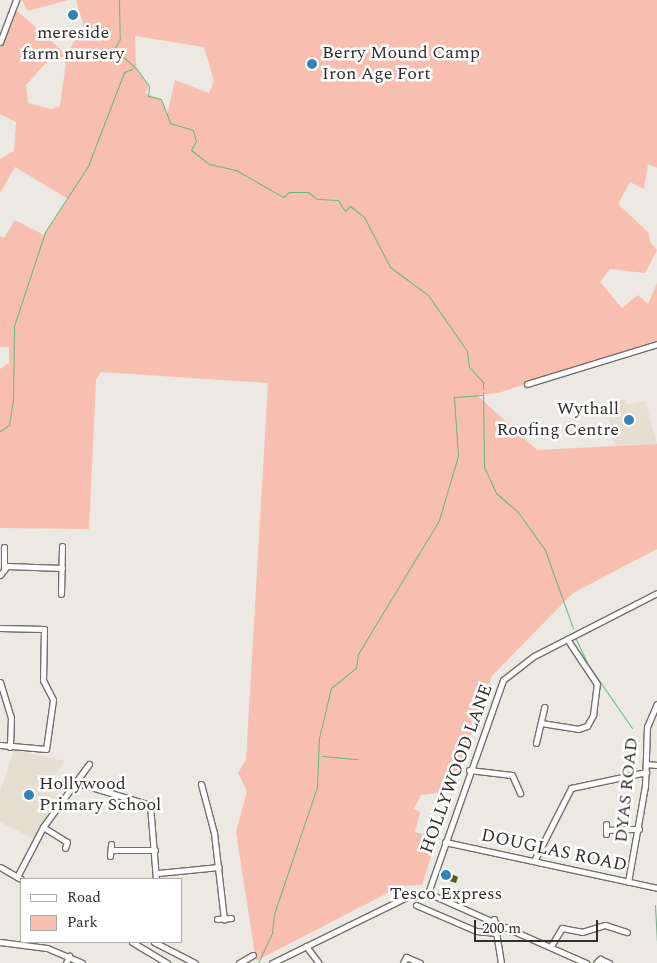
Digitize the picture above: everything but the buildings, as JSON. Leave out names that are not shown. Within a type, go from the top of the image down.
[{"type":"street","points":[[0,42],[16,0]]},
{"type":"street","points":[[527,384],[657,344]]},
{"type":"street","points":[[61,594],[62,546]]},
{"type":"street","points":[[0,575],[4,567],[4,547]]},
{"type":"street","points":[[4,567],[62,568]]},
{"type":"street","name":"HOLLYWOOD LANE","points":[[428,894],[469,770],[503,680],[567,639],[657,593]]},
{"type":"street","points":[[0,628],[44,629],[43,680],[53,700],[46,749],[0,745]]},
{"type":"street","points":[[540,722],[578,729],[587,726],[593,715],[597,684],[567,639]]},
{"type":"street","points":[[0,682],[11,718],[10,746]]},
{"type":"street","name":"DYAS ROAD","points":[[628,882],[639,829],[646,772],[647,727],[657,704]]},
{"type":"street","points":[[536,743],[544,707]]},
{"type":"street","points":[[0,867],[19,878],[43,827],[78,783],[89,764]]},
{"type":"street","points":[[646,764],[657,764]]},
{"type":"street","points":[[469,770],[517,779]]},
{"type":"street","points":[[534,861],[571,788],[646,772]]},
{"type":"street","points":[[517,779],[522,774]]},
{"type":"street","points":[[517,779],[520,793]]},
{"type":"street","points":[[78,783],[149,804],[158,873],[156,878]]},
{"type":"street","points":[[201,784],[219,867],[224,918]]},
{"type":"street","points":[[43,827],[68,842],[65,848]]},
{"type":"street","points":[[606,829],[639,829]]},
{"type":"street","name":"DOUGLAS ROAD","points":[[445,842],[657,888]]},
{"type":"street","points":[[111,844],[110,853],[155,850]]},
{"type":"street","points":[[158,873],[219,867]]},
{"type":"street","points":[[272,963],[407,897],[428,894],[494,919],[586,963]]},
{"type":"street","points":[[420,905],[476,931],[494,933]]},
{"type":"street","points":[[217,919],[231,918]]},
{"type":"street","points":[[494,919],[494,933],[501,963]]},
{"type":"street","points":[[551,946],[562,928],[582,932],[605,925],[627,932]]},
{"type":"street","points":[[0,942],[31,944],[69,956],[82,963]]},
{"type":"street","points":[[134,943],[167,963]]},
{"type":"street","points":[[156,943],[195,963]]},
{"type":"street","points":[[306,946],[319,963]]},
{"type":"street","points":[[66,963],[69,956]]},
{"type":"street","points":[[239,963],[253,956]]},
{"type":"street","points":[[403,963],[406,956],[420,963]]},
{"type":"street","points":[[596,963],[600,959],[610,963]]},
{"type":"shaded area","name":"Wythall Roofing Centre","points":[[625,399],[627,405],[645,401],[657,444],[614,445],[606,406]]},
{"type":"shaded area","name":"Hollywood Primary School","points":[[14,750],[65,761],[46,788],[63,799],[34,839],[0,822],[0,792]]},
{"type":"green space","points":[[22,0],[68,0],[28,11]]},
{"type":"green space","points":[[76,0],[657,0],[657,168],[648,164],[644,189],[630,182],[618,204],[649,233],[650,242],[657,250],[645,273],[610,269],[600,282],[622,308],[638,295],[648,304],[657,283],[657,342],[498,393],[477,395],[537,450],[657,444],[657,549],[573,593],[492,676],[454,780],[444,792],[421,795],[414,809],[420,812],[415,832],[437,838],[422,885],[401,886],[256,961],[236,832],[247,791],[238,773],[246,760],[268,383],[101,372],[96,380],[89,529],[0,528],[0,369],[9,363],[9,347],[0,347],[0,236],[4,238],[15,220],[44,235],[68,199],[15,167],[0,193],[0,159],[14,151],[16,122],[0,114],[0,49],[16,10],[66,54],[84,27]],"holes":[[[135,36],[204,47],[214,81],[209,93],[175,80],[167,115],[161,99],[145,93],[149,86],[136,68]],[[54,54],[66,63],[60,106],[51,109],[28,103],[26,85]]]},
{"type":"waterway","points":[[119,0],[120,39],[114,49],[136,68],[149,86],[148,96],[161,99],[170,123],[193,130],[196,141],[191,150],[209,164],[236,170],[283,197],[289,192],[308,192],[317,199],[338,200],[345,211],[350,206],[364,217],[390,267],[428,295],[467,351],[469,367],[483,382],[483,389]]},
{"type":"waterway","points":[[0,431],[9,425],[13,400],[14,326],[45,232],[88,166],[124,72],[132,69]]},
{"type":"waterway","points":[[483,392],[484,467],[496,493],[518,512],[545,550],[573,628]]},
{"type":"waterway","points":[[258,963],[272,933],[274,914],[317,787],[319,738],[331,688],[356,668],[358,654],[439,520],[458,456],[454,397],[482,395]]},
{"type":"waterway","points":[[576,639],[587,663],[632,728]]},
{"type":"waterway","points":[[322,756],[358,759]]},
{"type":"waterway","points":[[655,905],[657,940]]},
{"type":"place","name":"mereside farm nursery","points":[[73,15]]},
{"type":"place","name":"Berry Mound Camp Iron Age Fort","points":[[312,64]]},
{"type":"place","name":"Wythall Roofing Centre","points":[[629,420]]},
{"type":"place","name":"Hollywood Primary School","points":[[29,795]]},
{"type":"place","name":"Tesco Express","points":[[446,875]]}]
